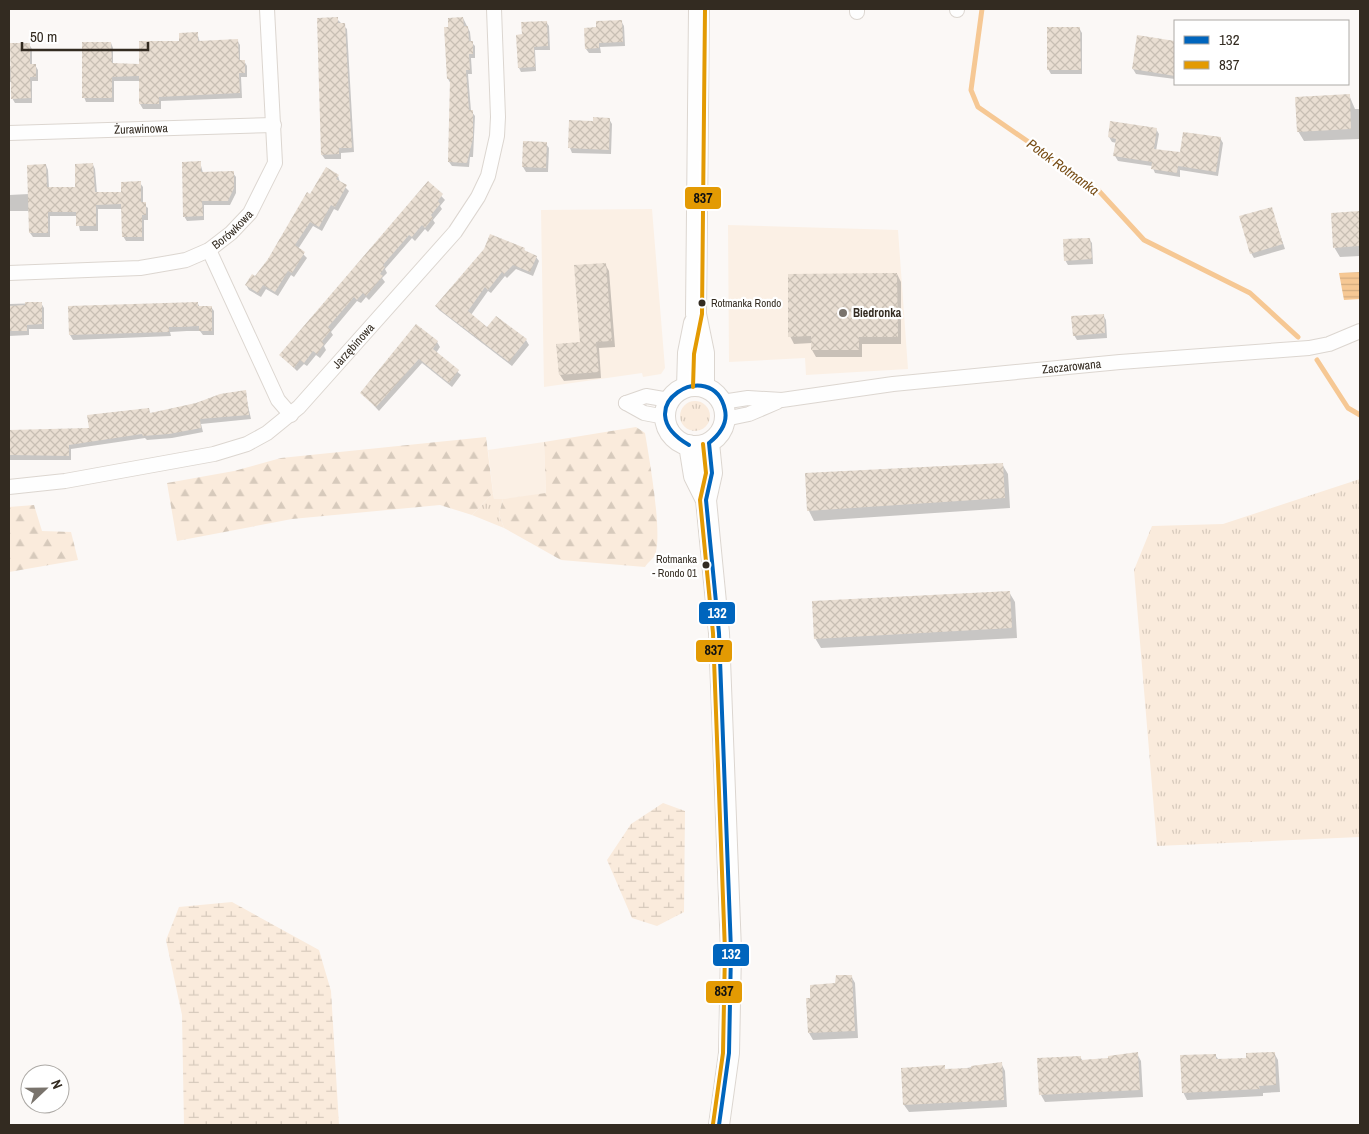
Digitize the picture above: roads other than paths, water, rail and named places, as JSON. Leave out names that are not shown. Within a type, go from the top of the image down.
[{"type":"main road","points":[[695,386],[718,395],[724,411],[723,429],[709,443],[700,446],[680,442],[672,436],[667,408],[695,386],[704,353],[696,314],[699,9]]},
{"type":"main road","points":[[709,443],[712,473],[706,500],[719,633],[731,951],[729,1053],[719,1125]]},
{"type":"main road","points":[[689,445],[694,476],[706,500]]},
{"type":"street","name":"Borówkowa","points":[[9,273],[140,268],[186,260],[209,250],[231,233],[250,213],[275,163],[267,9]]},
{"type":"street","name":"Jarzębinowa","points":[[9,487],[65,481],[214,454],[247,444],[267,433],[291,415],[455,232],[478,197],[488,176],[497,136],[494,9]]},
{"type":"street","name":"Żurawinowa","points":[[9,133],[274,125]]},
{"type":"street","points":[[209,250],[278,400],[291,415]]},
{"type":"street","name":"Zaczarowana","points":[[724,411],[749,414],[782,400],[892,384],[1111,363],[1309,348],[1328,344],[1360,331]]},
{"type":"waterway","name":"Potok Rotmanka","points":[[982,9],[971,90],[978,107],[1098,190],[1144,240],[1250,293],[1298,337]]},
{"type":"waterway","name":"Potok Rotmanka","points":[[1317,360],[1348,408],[1360,415]]},
{"type":"place","name":"Rotmanka Rondo","points":[[702,303]]},
{"type":"place","name":"Biedronka","points":[[843,313]]},
{"type":"place","name":"Rotmanka - Rondo 01","points":[[706,565]]}]
